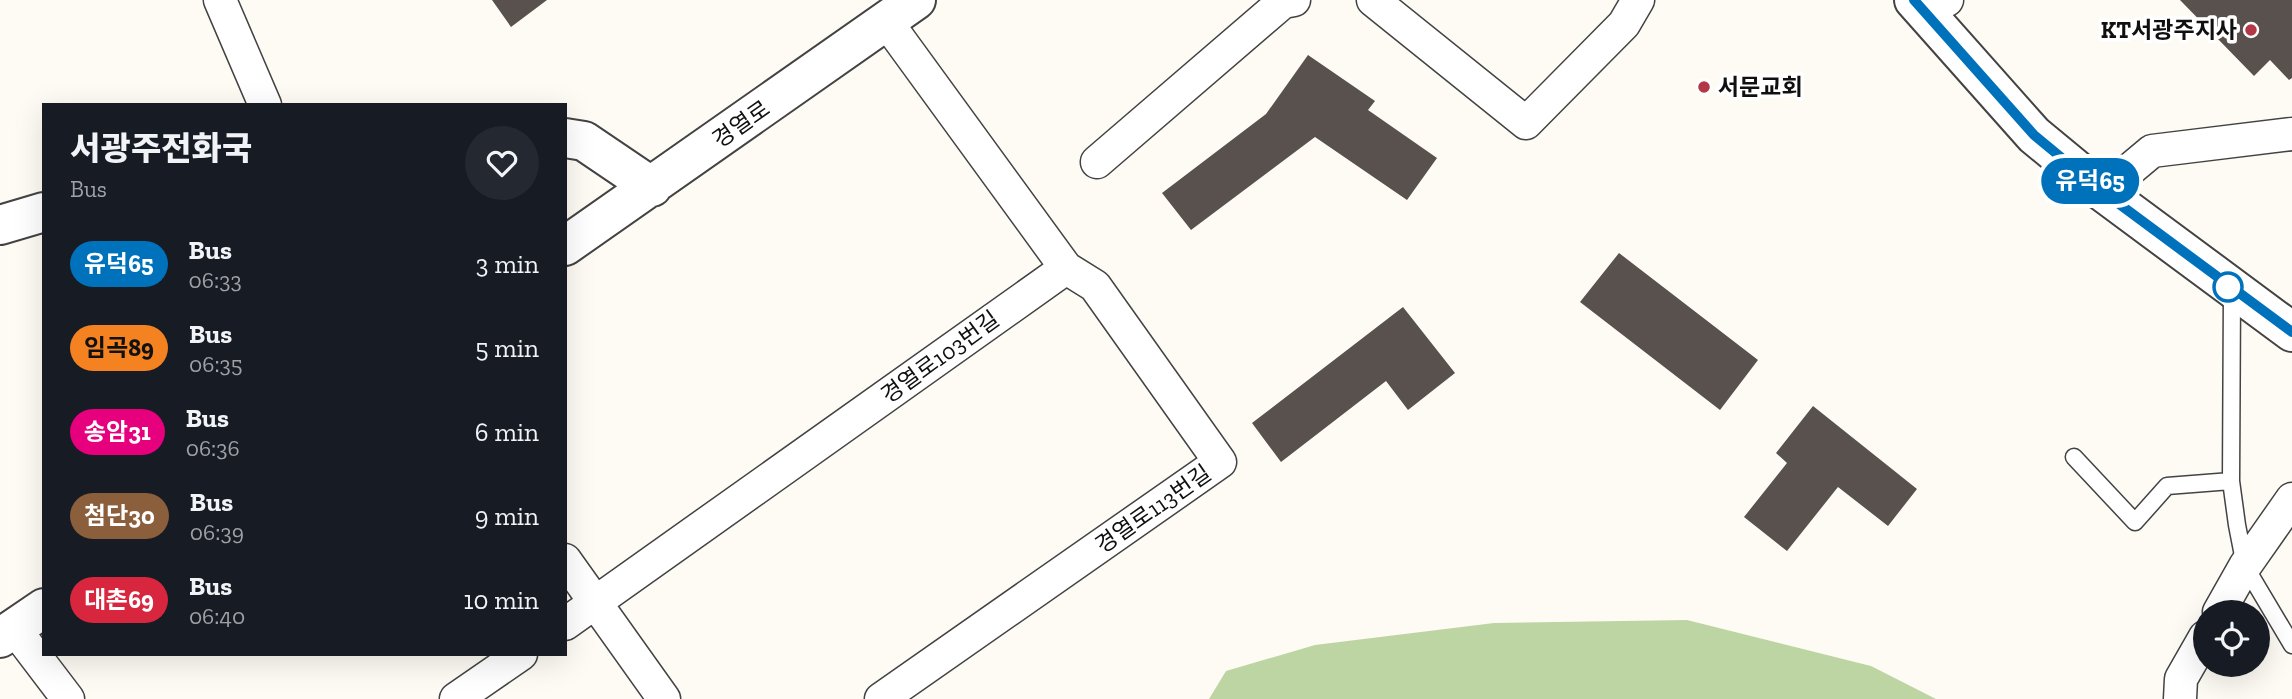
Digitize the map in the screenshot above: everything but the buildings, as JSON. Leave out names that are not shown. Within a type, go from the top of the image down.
[{"type":"street","points":[[220,0],[264,103]]},
{"type":"street","points":[[1097,162],[1283,2],[1294,0]]},
{"type":"street","points":[[1373,0],[1526,123],[1624,24],[1638,0]]},
{"type":"street","points":[[1928,4],[2034,135],[2103,192],[2292,332]]},
{"type":"street","points":[[901,10],[1066,268]]},
{"type":"street","name":"경열로","points":[[567,245],[901,10]]},
{"type":"street","points":[[2103,192],[2152,151],[2292,134]]},
{"type":"street","points":[[567,138],[584,141],[652,187]]},
{"type":"street","points":[[0,225],[42,213]]},
{"type":"street","name":"경열로103번길","points":[[567,623],[1066,268]]},
{"type":"street","name":"경열로113번길","points":[[881,699],[1220,462],[1095,286],[1066,268]]},
{"type":"street","points":[[2225,600],[2245,566],[2292,499]]},
{"type":"street","points":[[567,563],[664,699]]},
{"type":"street","points":[[19,625],[68,699]]},
{"type":"street","points":[[456,699],[517,656]]},
{"type":"lane","points":[[2232,289],[2231,481],[2245,566],[2292,645]]},
{"type":"lane","points":[[2074,457],[2135,522],[2166,486],[2231,481]]},
{"type":"green space","points":[[1687,620],[1871,666],[1936,699],[1209,699],[1226,671],[1315,645],[1494,623]]},
{"type":"bus line","name":"유덕65","points":[[1914,0],[2034,135],[2103,192],[2292,332]]},
{"type":"place","name":"KT서광주지사","points":[[2251,30]]},
{"type":"place","name":"서문교회","points":[[1704,87]]}]
